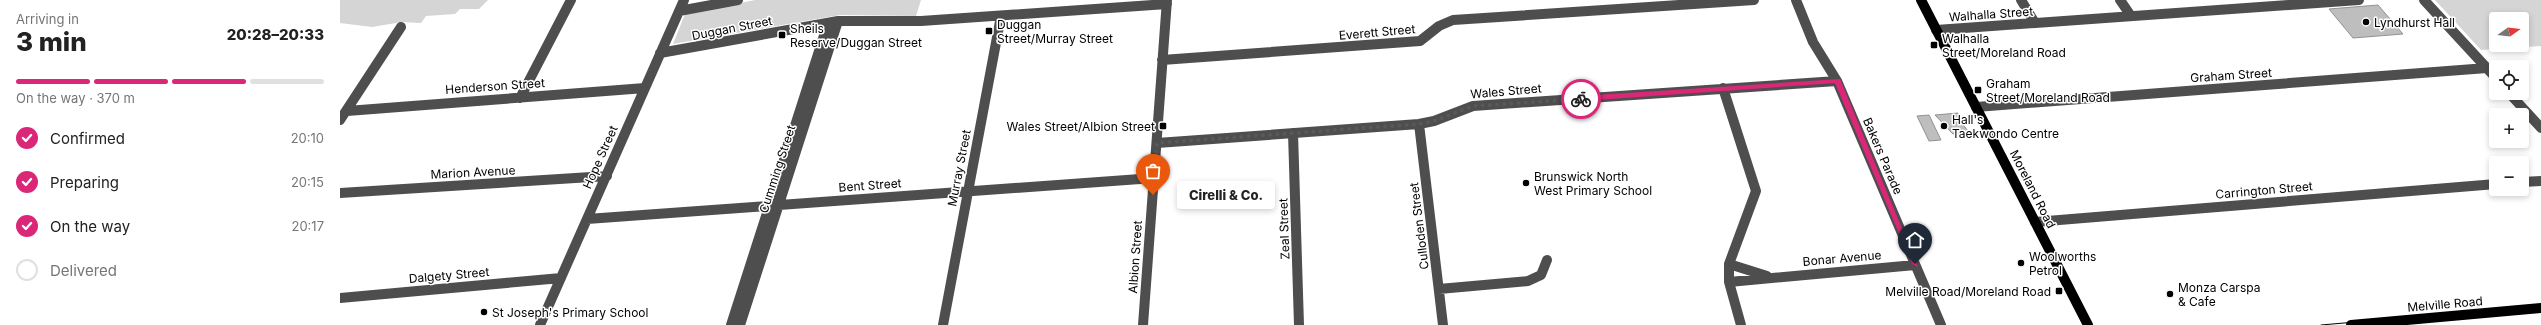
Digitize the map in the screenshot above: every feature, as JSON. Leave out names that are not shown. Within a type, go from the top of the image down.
[{"type":"main road","name":"Moreland Road","points":[[1921,0],[2088,325]]},
{"type":"main road","name":"Melville Road","points":[[2351,325],[2541,308]]},
{"type":"street","points":[[520,98],[571,0]]},
{"type":"street","name":"Hope Street","points":[[540,325],[684,0]]},
{"type":"street","points":[[679,11],[738,0]]},
{"type":"street","name":"Everett Street","points":[[1162,60],[1420,41],[1438,26],[1453,20],[1754,0]]},
{"type":"street","name":"Bakers Parade","points":[[1796,0],[1813,42],[1837,80],[1941,325]]},
{"type":"street","points":[[2021,0],[2035,23]]},
{"type":"street","points":[[2120,0],[2131,16]]},
{"type":"street","points":[[2219,0],[2226,10]]},
{"type":"street","name":"Walhalla Street","points":[[1936,30],[2226,10],[2319,1],[2359,0]]},
{"type":"street","points":[[2424,0],[2487,68]]},
{"type":"street","name":"Albion Street","points":[[1143,325],[1167,2]]},
{"type":"street","name":"Duggan Street","points":[[660,53],[833,22],[921,21],[1167,2]]},
{"type":"street","name":"Murray Street","points":[[943,325],[1001,16]]},
{"type":"street","name":"Cumming Street","points":[[740,325],[746,293],[833,22]]},
{"type":"street","points":[[340,120],[401,27]]},
{"type":"street","name":"Graham Street","points":[[1976,107],[2487,68]]},
{"type":"street","name":"Wales Street","points":[[1157,143],[1419,124],[1434,121],[1473,106],[1837,80]]},
{"type":"street","name":"Henderson Street","points":[[346,110],[645,88]]},
{"type":"street","points":[[1723,88],[1756,190],[1728,264],[1729,282],[1741,325]]},
{"type":"street","points":[[2515,100],[2541,128]]},
{"type":"street","name":"Culloden Street","points":[[1419,124],[1443,325]]},
{"type":"street","name":"Zeal Street","points":[[1293,133],[1299,325]]},
{"type":"street","name":"Marion Avenue","points":[[340,193],[607,176]]},
{"type":"street","name":"Bent Street","points":[[587,219],[1154,178]]},
{"type":"street","points":[[2529,182],[2541,181]]},
{"type":"street","name":"Carrington Street","points":[[2035,222],[2489,185]]},
{"type":"street","points":[[1439,289],[1528,281],[1541,275],[1546,260]]},
{"type":"street","name":"Bonar Avenue","points":[[1728,264],[1770,277]]},
{"type":"street","name":"Bonar Avenue","points":[[1729,282],[1915,264]]},
{"type":"street","name":"Dalgety Street","points":[[340,298],[561,278]]},
{"type":"street","name":"Cumming Street","points":[[731,325],[746,293]]},
{"type":"shaded area","points":[[340,0],[488,0],[479,9],[460,9],[455,14],[426,16],[421,23],[402,22],[372,27],[340,23]]},
{"type":"shaded area","points":[[755,0],[921,0],[916,16],[840,15],[673,44],[685,14]]},
{"type":"shaded area","points":[[2435,0],[2541,0],[2541,46],[2529,47],[2529,12],[2489,12],[2489,49],[2481,50]]},
{"type":"building","name":"Lyndhurst Hall","points":[[2378,5],[2403,34],[2353,38],[2329,9]]},
{"type":"building","points":[[1958,113],[1964,126],[1969,132],[1953,134],[1935,115]]},
{"type":"building","points":[[1929,115],[1941,140],[1929,141],[1917,116]]},
{"type":"tram line","points":[[2321,325],[2541,306]]},
{"type":"way so far","points":[[1153,195],[1157,143],[1419,124],[1434,121],[1473,106],[1581,99]]},
{"type":"place","name":"Lyndhurst Hall","points":[[2366,22]]},
{"type":"place","name":"Duggan Street/Murray Street","points":[[989,31]]},
{"type":"place","name":"Sheils Reserve/Duggan Street","points":[[782,35]]},
{"type":"place","name":"Walhalla Street/Moreland Road","points":[[1934,45]]},
{"type":"place","name":"Graham Street/Moreland Road","points":[[1978,90]]},
{"type":"place","name":"Wales Street/Albion Street","points":[[1163,126]]},
{"type":"place","name":"Hall's Taekwondo Centre","points":[[1944,126]]},
{"type":"place","name":"Brunswick North West Primary School","points":[[1526,183]]},
{"type":"place","name":"Cirelli & Co.","points":[[1153,195]]},
{"type":"place","name":"Woolworths Petrol","points":[[2021,263]]},
{"type":"place","name":"Melville Road/Moreland Road","points":[[2059,291]]},
{"type":"place","name":"Monza Carspa & Cafe","points":[[2170,294]]},
{"type":"place","name":"St Joseph's Primary School","points":[[484,312]]},
{"type":"route","points":[[1581,99],[1837,80],[1915,264]]}]
